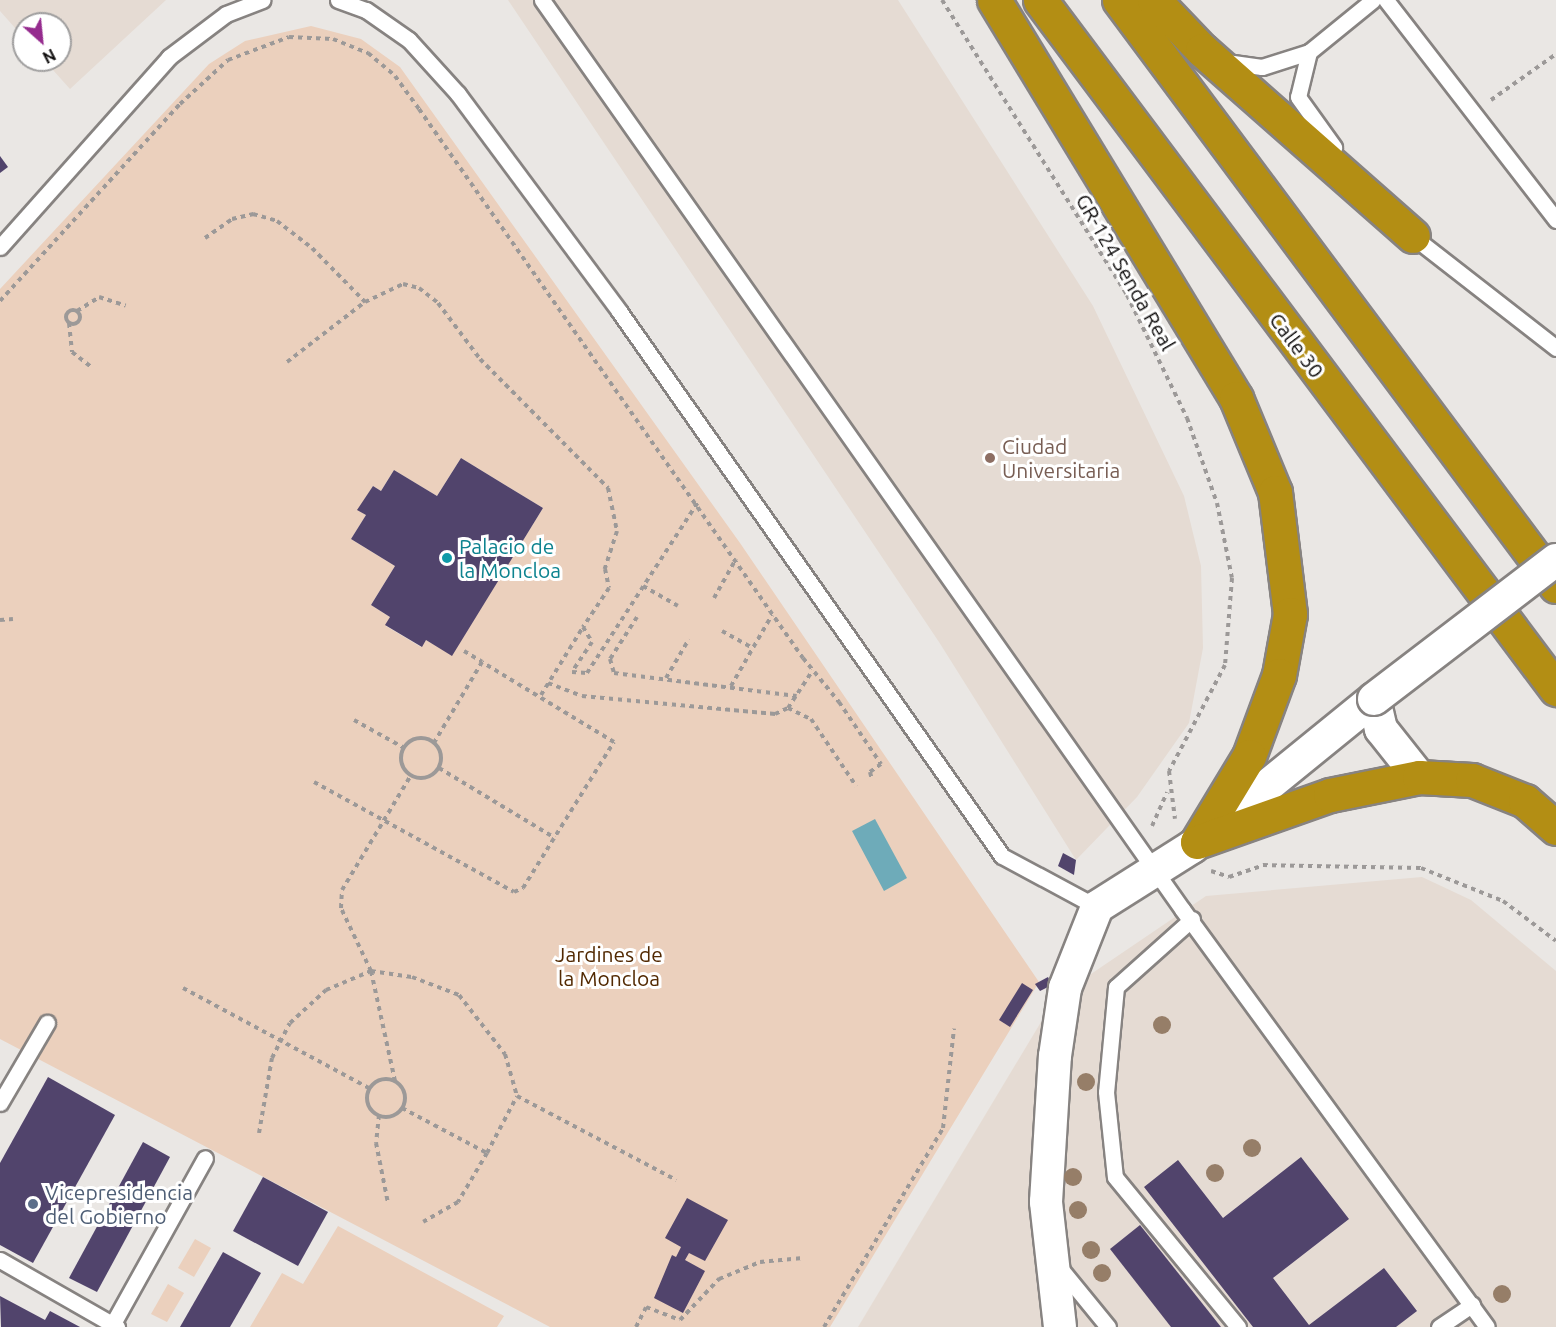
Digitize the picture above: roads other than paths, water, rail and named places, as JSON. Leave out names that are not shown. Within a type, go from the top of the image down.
[{"type":"highway","points":[[994,0],[1236,398],[1275,492],[1290,614],[1279,675],[1249,756],[1194,844]]},
{"type":"highway","name":"Calle 30","points":[[1040,0],[1556,689]]},
{"type":"highway","points":[[1119,0],[1556,586]]},
{"type":"highway","points":[[1154,0],[1202,50],[1413,236]]},
{"type":"highway","points":[[1194,844],[1330,795],[1419,777],[1472,780],[1525,801],[1556,828]]},
{"type":"street","points":[[1060,1327],[1050,1258],[1046,1202],[1055,1056],[1065,988],[1097,907],[1194,844],[1374,699],[1556,560]]},
{"type":"street","points":[[1374,699],[1381,729],[1419,777]]},
{"type":"lane","points":[[3,237],[169,57],[226,14],[262,0]]},
{"type":"lane","points":[[338,0],[366,10],[409,40],[458,94],[619,311],[1002,856],[1097,907]]},
{"type":"lane","points":[[542,0],[1155,871],[1487,1327]]},
{"type":"lane","points":[[1202,50],[1229,63],[1263,67],[1309,52],[1373,0]]},
{"type":"lane","points":[[1386,0],[1556,220]]},
{"type":"lane","points":[[1309,52],[1298,97],[1317,129],[1413,236],[1556,348]]},
{"type":"lane","points":[[1192,919],[1116,987],[1106,1092],[1115,1177],[1238,1327]]},
{"type":"lane","points":[[0,1103],[47,1023]]},
{"type":"lane","points":[[0,1260],[114,1326],[205,1158]]},
{"type":"lane","points":[[1050,1258],[1074,1280],[1108,1327]]},
{"type":"lane","points":[[1440,1327],[1472,1305]]},
{"type":"water","points":[[875,819],[907,878],[884,891],[852,831]]},
{"type":"place","name":"Ciudad Universitaria","points":[[990,458]]},
{"type":"place","name":"Palacio de la Moncloa","points":[[447,558]]},
{"type":"place","name":"Vicepresidencia del Gobierno","points":[[33,1204]]},
{"type":"park label","name":"Jardines de la Moncloa","points":[[609,966]]}]
